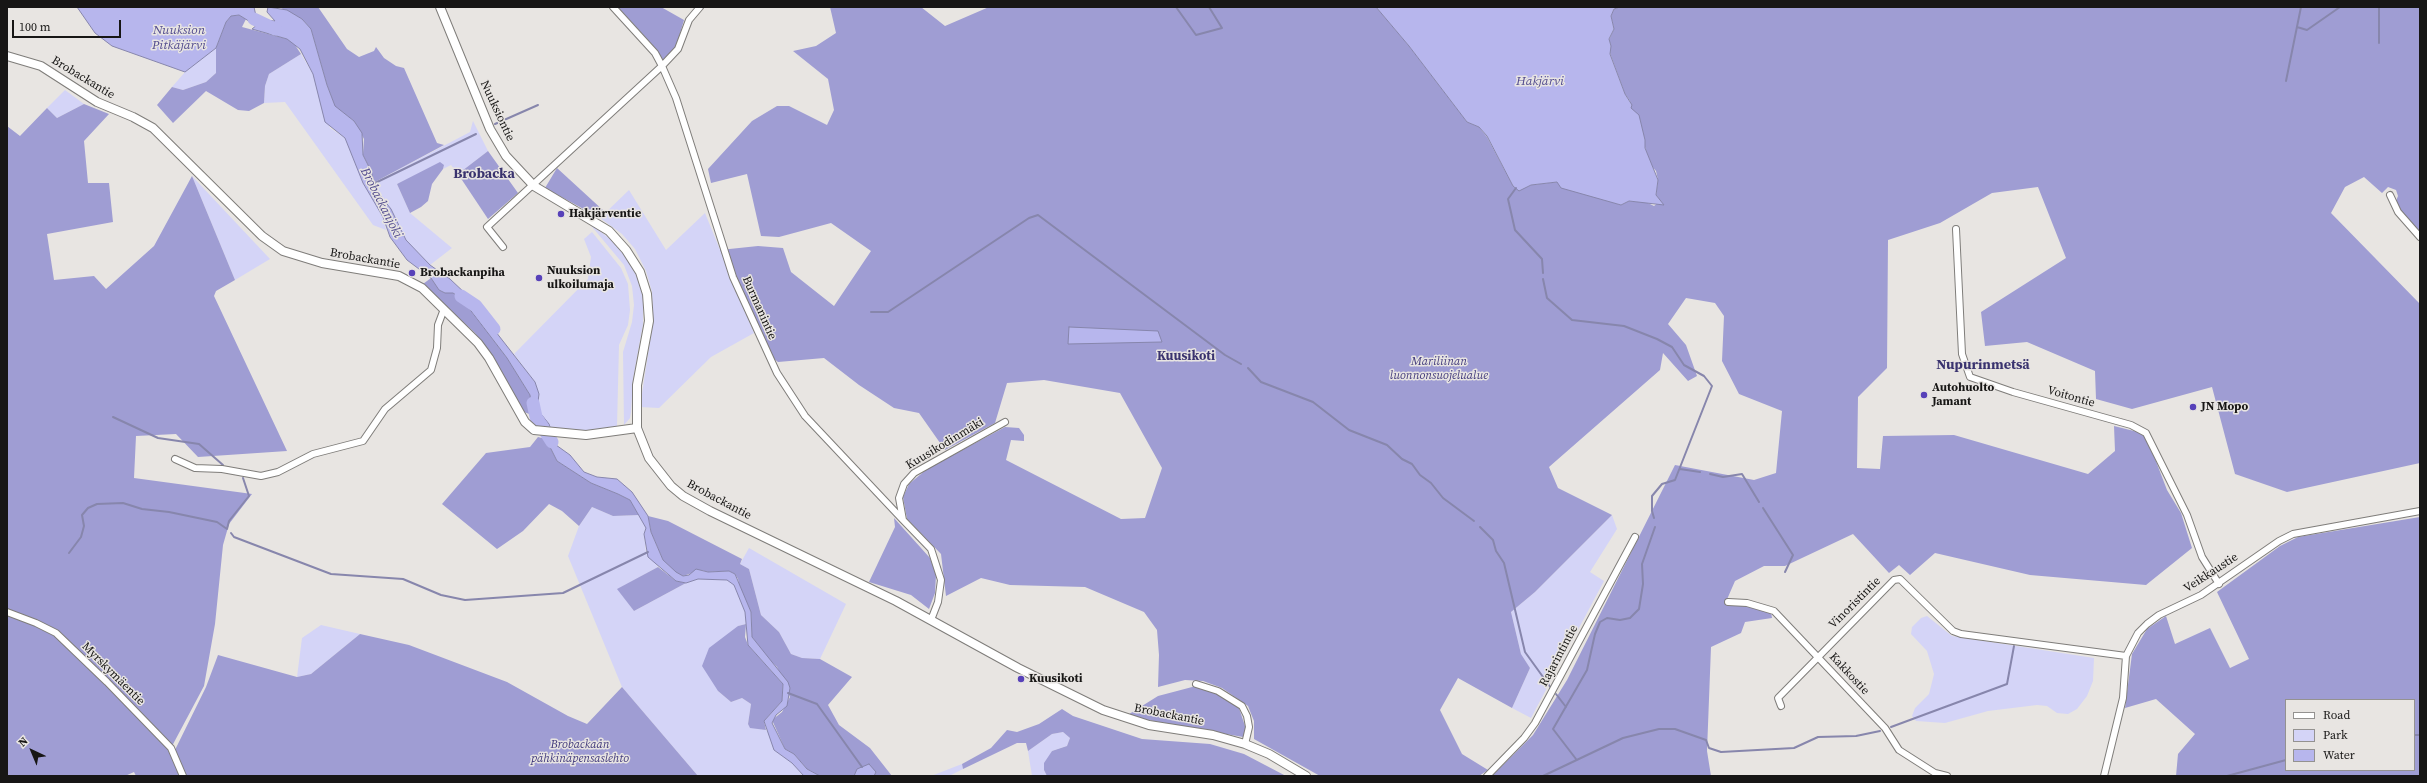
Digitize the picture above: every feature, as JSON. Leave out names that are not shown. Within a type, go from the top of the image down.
[{"type":"street","name":"Nuuksiontie","points":[[440,7],[490,129],[506,156],[534,186],[609,232],[626,250],[641,276],[647,294],[648,321],[637,385],[637,428]]},
{"type":"street","name":"Burmanintie","points":[[613,7],[655,53],[662,66],[676,98],[733,277],[777,373],[805,416],[903,520]]},
{"type":"street","points":[[503,247],[487,227],[534,186],[662,66],[678,49],[689,20],[700,7]]},
{"type":"street","name":"Brobackantie","points":[[7,56],[41,66],[97,102],[133,117],[153,128],[257,231],[283,251],[322,263],[399,276],[422,288],[478,343],[490,358],[525,422],[534,430],[586,435],[637,428],[645,450],[655,468],[683,496],[931,620],[1018,668],[1126,719],[1149,725],[1213,735],[1246,744],[1269,754],[1306,776]]},
{"type":"street","points":[[2390,195],[2398,212],[2420,237]]},
{"type":"street","name":"Voitontie","points":[[1956,229],[1962,354],[1970,377],[2013,392],[2131,425],[2146,433],[2187,515],[2202,557],[2219,584]]},
{"type":"street","points":[[175,459],[195,468],[222,469],[261,476],[278,472],[313,454],[363,441],[385,409],[430,370],[437,348],[438,325],[444,309]]},
{"type":"street","name":"Kuusikodinmäki","points":[[903,520],[899,498],[904,484],[914,473],[1005,422]]},
{"type":"street","name":"Veikkaustie","points":[[2104,776],[2123,698],[2126,656],[2138,633],[2147,624],[2219,584],[2279,541],[2293,534],[2420,511]]},
{"type":"street","points":[[903,520],[931,549],[938,564],[941,580],[936,607],[931,620]]},
{"type":"street","name":"Rajarintintie","points":[[1487,776],[1524,738],[1536,723],[1635,537]]},
{"type":"street","name":"Vinoristintie","points":[[1781,706],[1778,698],[1894,580],[1900,579],[1953,630],[1961,634],[2126,656]]},
{"type":"street","name":"Kakkostie","points":[[1728,602],[1747,603],[1774,611],[1885,728],[1899,750],[1935,773],[1947,776]]},
{"type":"street","name":"Myrskymäentie","points":[[7,612],[36,623],[56,633],[171,748],[184,776]]},
{"type":"street","points":[[1196,684],[1218,691],[1242,706],[1247,716],[1249,727],[1246,744]]},
{"type":"green space","points":[[279,7],[318,7],[347,49],[359,57],[374,51],[376,47],[384,58],[396,66],[404,68],[437,143],[444,145],[373,183],[371,171],[363,155],[364,139],[354,121],[335,107],[311,29],[302,19]]},
{"type":"green space","points":[[618,7],[661,7],[684,20],[676,47],[663,61],[657,50]]},
{"type":"green space","name":"Mariliinan luonnonsuojelualue","points":[[830,7],[921,7],[945,26],[989,7],[1376,7],[1409,46],[1467,122],[1479,127],[1487,137],[1513,186],[1519,190],[1531,185],[1557,182],[1621,205],[1629,201],[1646,202],[1654,206],[1660,201],[1656,195],[1658,180],[1656,171],[1650,164],[1645,147],[1645,140],[1631,108],[1630,101],[1625,94],[1610,53],[1611,46],[1609,40],[1614,29],[1611,16],[1614,9],[1620,7],[2420,7],[2420,233],[2397,207],[2396,201],[2398,196],[2396,190],[2388,187],[2382,193],[2364,177],[2345,187],[2331,213],[2420,304],[2420,463],[2287,492],[2235,474],[2212,387],[2132,409],[2096,399],[2095,371],[2027,342],[1985,346],[1981,312],[2066,258],[2038,187],[1992,193],[1940,223],[1888,240],[1887,368],[1858,397],[1857,468],[1880,469],[1883,436],[1954,435],[2088,474],[2115,451],[2114,426],[2142,433],[2149,443],[2167,490],[2181,513],[2192,548],[2146,585],[2030,575],[1935,553],[1910,575],[1899,565],[1889,573],[1853,534],[1785,566],[1764,566],[1735,581],[1725,604],[1750,607],[1771,612],[1772,618],[1745,622],[1741,633],[1711,647],[1707,751],[1711,776],[1492,776],[1533,735],[1567,680],[1675,465],[1754,480],[1776,473],[1782,411],[1739,394],[1722,361],[1724,316],[1715,303],[1686,298],[1668,324],[1686,345],[1697,376],[1688,381],[1663,353],[1660,370],[1549,467],[1558,488],[1612,515],[1535,592],[1511,612],[1521,654],[1530,668],[1512,708],[1458,678],[1440,710],[1462,754],[1488,770],[1479,776],[1320,776],[1254,739],[1254,721],[1248,706],[1222,688],[1203,681],[1185,680],[1158,687],[1159,655],[1157,630],[1144,612],[1085,587],[1010,585],[981,578],[946,596],[941,554],[907,519],[903,497],[909,484],[927,469],[1005,427],[1019,428],[1024,435],[1024,441],[1011,440],[1006,460],[1121,519],[1145,518],[1162,468],[1120,393],[1044,380],[1007,383],[995,423],[945,450],[919,413],[894,408],[859,385],[824,358],[778,362],[763,350],[720,250],[758,246],[783,248],[791,272],[834,306],[871,251],[831,223],[779,237],[761,236],[747,174],[711,183],[708,169],[752,121],[777,106],[789,106],[827,125],[834,110],[828,79],[793,51],[816,46],[836,33]]},
{"type":"green space","points":[[239,15],[246,19],[242,27],[287,39],[293,42],[301,54],[269,74],[265,86],[264,103],[249,111],[238,110],[206,91],[173,123],[157,105],[172,87],[183,90],[206,82],[216,73],[216,48],[226,22],[231,16]]},
{"type":"green space","points":[[216,48],[216,73],[206,82],[183,90],[172,87],[185,72]]},
{"type":"green space","points":[[301,54],[313,74],[330,128],[345,138],[363,183],[383,217],[386,230],[373,225],[285,102],[264,103],[265,86],[269,74]]},
{"type":"green space","points":[[65,90],[84,104],[57,118],[47,108]]},
{"type":"green space","name":"Brobackaån pähkinäpensaslehto","points":[[84,104],[109,114],[84,141],[88,183],[109,183],[113,222],[47,234],[54,280],[94,276],[106,289],[154,246],[192,176],[235,280],[216,291],[214,296],[287,451],[198,457],[176,434],[136,436],[134,478],[252,494],[229,524],[223,545],[215,624],[204,686],[171,748],[174,752],[206,687],[218,655],[297,677],[311,674],[360,634],[409,645],[507,682],[568,716],[587,724],[622,687],[698,776],[136,776],[134,772],[125,776],[7,776],[7,126],[20,136],[47,108],[57,118]]},
{"type":"green space","points":[[473,121],[488,151],[458,174],[451,165],[443,169],[444,165],[397,184],[410,213],[452,248],[430,265],[406,240],[391,209],[376,190],[373,183],[470,132]]},
{"type":"green space","points":[[488,151],[518,193],[488,219],[458,174]]},
{"type":"green space","points":[[440,162],[444,165],[443,169],[432,184],[428,201],[410,213],[397,184]]},
{"type":"green space","points":[[557,168],[605,212],[600,218],[545,188]]},
{"type":"green space","points":[[192,176],[270,259],[235,280]]},
{"type":"green space","points":[[629,190],[666,250],[705,213],[754,333],[711,357],[659,408],[640,407],[653,321],[652,292],[646,271],[635,249],[622,234],[600,218]]},
{"type":"green space","points":[[588,222],[614,242],[628,259],[638,278],[643,295],[643,324],[633,379],[631,412],[630,418],[624,425],[623,352],[632,322],[634,305],[632,286],[624,265]]},
{"type":"green space","points":[[592,232],[621,268],[628,284],[630,310],[628,325],[619,345],[617,426],[600,431],[550,429],[537,409],[538,399],[535,382],[514,354],[588,279],[591,257],[584,239]]},
{"type":"green space","points":[[431,278],[439,290],[445,293],[453,293],[462,299],[507,358],[530,395],[532,415],[524,412],[493,357],[475,333],[423,284]]},
{"type":"green space","points":[[538,437],[546,439],[557,461],[591,483],[630,500],[639,515],[613,516],[592,507],[579,526],[562,511],[549,504],[523,531],[497,549],[442,504],[486,453],[530,447]]},
{"type":"green space","points":[[592,507],[613,516],[639,515],[646,528],[644,534],[646,552],[658,567],[618,589],[634,611],[686,583],[698,579],[728,580],[734,585],[745,612],[746,624],[738,626],[718,691],[731,702],[742,698],[751,704],[748,724],[750,727],[766,730],[770,734],[774,750],[792,763],[804,776],[698,776],[622,687],[568,556],[579,526]]},
{"type":"green space","points":[[1612,515],[1617,529],[1590,572],[1604,581],[1531,718],[1512,708],[1530,668],[1521,654],[1511,612],[1535,592]]},
{"type":"green space","points":[[648,516],[668,521],[742,559],[740,564],[749,569],[761,615],[779,632],[791,654],[802,658],[820,659],[852,677],[828,705],[839,725],[870,748],[892,776],[820,776],[807,769],[794,754],[785,749],[772,720],[782,712],[790,697],[777,667],[768,659],[752,637],[751,612],[740,589],[738,579],[735,574],[729,571],[708,572],[701,570],[683,576],[676,573],[663,560],[651,532]]},
{"type":"green space","points":[[2420,517],[2420,776],[2176,776],[2178,754],[2195,734],[2156,699],[2125,708],[2132,654],[2147,629],[2166,616],[2175,644],[2210,628],[2230,668],[2249,659],[2217,592],[2280,546],[2298,537]]},
{"type":"green space","points":[[894,518],[930,558],[936,575],[935,593],[929,609],[911,595],[869,582],[895,527]]},
{"type":"green space","points":[[749,548],[846,604],[820,659],[802,658],[791,654],[779,632],[761,615],[749,569],[740,564]]},
{"type":"green space","points":[[658,567],[676,581],[686,583],[634,611],[617,589]]},
{"type":"green space","points":[[1927,616],[1952,636],[2094,658],[2093,681],[2087,696],[2077,709],[2068,714],[2057,713],[2047,706],[2037,705],[1988,711],[1945,723],[1916,721],[1912,716],[1915,708],[1929,694],[1934,674],[1927,651],[1911,634],[1912,627],[1921,618]]},
{"type":"green space","points":[[746,624],[745,637],[748,645],[783,684],[782,701],[764,721],[766,730],[750,728],[748,724],[751,704],[742,698],[731,702],[718,691],[702,666],[709,648],[738,626]]},
{"type":"green space","points":[[321,625],[360,634],[311,674],[297,677],[302,638]]},
{"type":"green space","points":[[1196,686],[1216,693],[1239,708],[1246,729],[1243,737],[1126,716],[1158,696]]},
{"type":"green space","points":[[1062,709],[1073,716],[1142,739],[1210,744],[1244,754],[1286,776],[1047,776],[1044,770],[1044,763],[1052,751],[1067,746],[1070,738],[1063,732],[1052,734],[1028,751],[1026,743],[1017,743],[963,769],[962,764],[991,748],[1007,730],[1017,732],[1039,724]]},
{"type":"green space","points":[[1063,732],[1070,738],[1067,746],[1052,751],[1044,770],[1047,776],[1032,776],[1028,751],[1052,734]]},
{"type":"green space","points":[[962,764],[963,769],[949,776],[931,776]]},
{"type":"water","name":"Nuuksion Pitkäjärvi","points":[[77,7],[254,7],[256,16],[252,23],[239,15],[231,16],[226,22],[216,48],[185,72],[112,46],[95,33]]},
{"type":"water","points":[[268,7],[287,10],[302,19],[311,29],[327,85],[335,106],[354,121],[362,133],[363,155],[371,171],[376,190],[391,209],[406,240],[430,265],[450,279],[467,295],[535,382],[539,394],[537,409],[549,424],[556,445],[570,455],[584,472],[597,477],[617,479],[632,492],[648,516],[651,532],[663,560],[676,572],[683,576],[689,575],[696,569],[708,572],[729,571],[735,574],[751,612],[752,637],[788,682],[790,688],[787,706],[776,715],[772,723],[785,749],[794,754],[807,769],[820,776],[804,776],[792,763],[774,750],[764,721],[782,701],[783,684],[748,645],[745,612],[734,585],[727,580],[698,579],[686,583],[676,581],[648,557],[644,534],[646,528],[630,500],[591,483],[557,461],[546,439],[544,423],[532,415],[530,395],[507,358],[462,299],[453,293],[445,293],[439,290],[431,278],[407,260],[390,237],[383,217],[363,183],[345,138],[325,122],[313,74],[300,49],[287,39],[252,29],[263,20],[275,21],[267,12]]},
{"type":"water","name":"Hakjärvi","points":[[1376,7],[1620,7],[1614,9],[1611,16],[1614,29],[1609,39],[1611,46],[1610,54],[1625,94],[1632,105],[1631,108],[1639,115],[1645,140],[1645,148],[1658,180],[1656,195],[1664,205],[1629,201],[1621,205],[1561,188],[1557,182],[1531,185],[1519,191],[1513,186],[1487,136],[1479,127],[1467,122],[1409,46]]},
{"type":"water","points":[[1069,327],[1158,331],[1162,342],[1068,344]]},
{"type":"water","points":[[869,764],[876,772],[874,776],[854,776],[857,769]]},
{"type":"waterway","points":[[1176,7],[1196,35],[1222,28],[1209,7]]},
{"type":"waterway","points":[[2286,81],[2301,7]]},
{"type":"waterway","points":[[2297,27],[2307,30],[2340,7]]},
{"type":"waterway","points":[[2379,7],[2379,43]]},
{"type":"waterway","name":"Brobackanjoki","points":[[254,19],[275,29]]},
{"type":"waterway","points":[[495,124],[538,105]]},
{"type":"waterway","points":[[371,185],[476,134]]},
{"type":"waterway","points":[[1516,188],[1508,199],[1515,230],[1542,259],[1543,273]]},
{"type":"waterway","points":[[871,312],[888,312],[1029,218],[1038,215],[1225,355],[1241,364]]},
{"type":"waterway","points":[[1543,279],[1547,298],[1572,320],[1624,326],[1657,339],[1672,347],[1684,365],[1704,376],[1712,386],[1675,480],[1662,484],[1652,496],[1652,511],[1654,518]]},
{"type":"waterway","name":"Brobackanjoki","points":[[461,296],[476,306],[494,329]]},
{"type":"waterway","points":[[1248,368],[1261,382],[1313,402],[1349,430],[1387,445],[1402,459],[1412,464],[1420,475],[1431,483],[1443,498],[1474,521]]},
{"type":"waterway","name":"Brobackanjoki","points":[[533,403],[536,417],[552,442]]},
{"type":"waterway","points":[[113,417],[158,438],[199,444],[223,465]]},
{"type":"waterway","points":[[1680,469],[1700,472]]},
{"type":"waterway","points":[[1710,474],[1723,477],[1742,474],[1759,502]]},
{"type":"waterway","points":[[227,529],[229,521],[249,496],[243,478]]},
{"type":"waterway","points":[[69,553],[81,537],[84,526],[82,515],[88,508],[97,504],[123,503],[142,509],[169,512],[217,522],[227,529]]},
{"type":"waterway","points":[[1763,508],[1793,555],[1785,572]]},
{"type":"waterway","points":[[1480,527],[1493,540],[1496,551],[1504,563],[1525,652],[1551,688]]},
{"type":"waterway","points":[[1576,759],[1553,729],[1587,670],[1595,634],[1600,622],[1607,618],[1620,620],[1630,618],[1639,609],[1643,584],[1642,564],[1655,527]]},
{"type":"waterway","points":[[231,533],[234,537],[331,574],[403,579],[441,595],[465,600],[563,593],[648,552]]},
{"type":"waterway","points":[[1891,727],[2007,684],[2014,646]]},
{"type":"waterway","points":[[788,693],[817,704],[862,767]]},
{"type":"waterway","points":[[1556,694],[1566,707]]},
{"type":"waterway","points":[[1543,776],[1623,738],[1659,729],[1675,729],[1706,740],[1709,748],[1721,752],[1794,748],[1818,737],[1856,736],[1880,731]]},
{"type":"waterway","points":[[2415,735],[2420,735]]},
{"type":"waterway","points":[[2227,776],[2285,760]]},
{"type":"place","name":"Hakjärventie","points":[[561,214]]},
{"type":"place","name":"Brobackanpiha","points":[[412,273]]},
{"type":"place","name":"Nuuksion ulkoilumaja","points":[[539,278]]},
{"type":"place","name":"Autohuolto Jamant","points":[[1924,395]]},
{"type":"place","name":"JN Mopo","points":[[2193,407]]},
{"type":"place","name":"Kuusikoti","points":[[1021,679]]},
{"type":"district","name":"Brobacka","points":[[484,174]]},
{"type":"district","name":"Kuusikoti","points":[[1186,357]]},
{"type":"district","name":"Nupurinmetsä","points":[[1983,365]]}]
